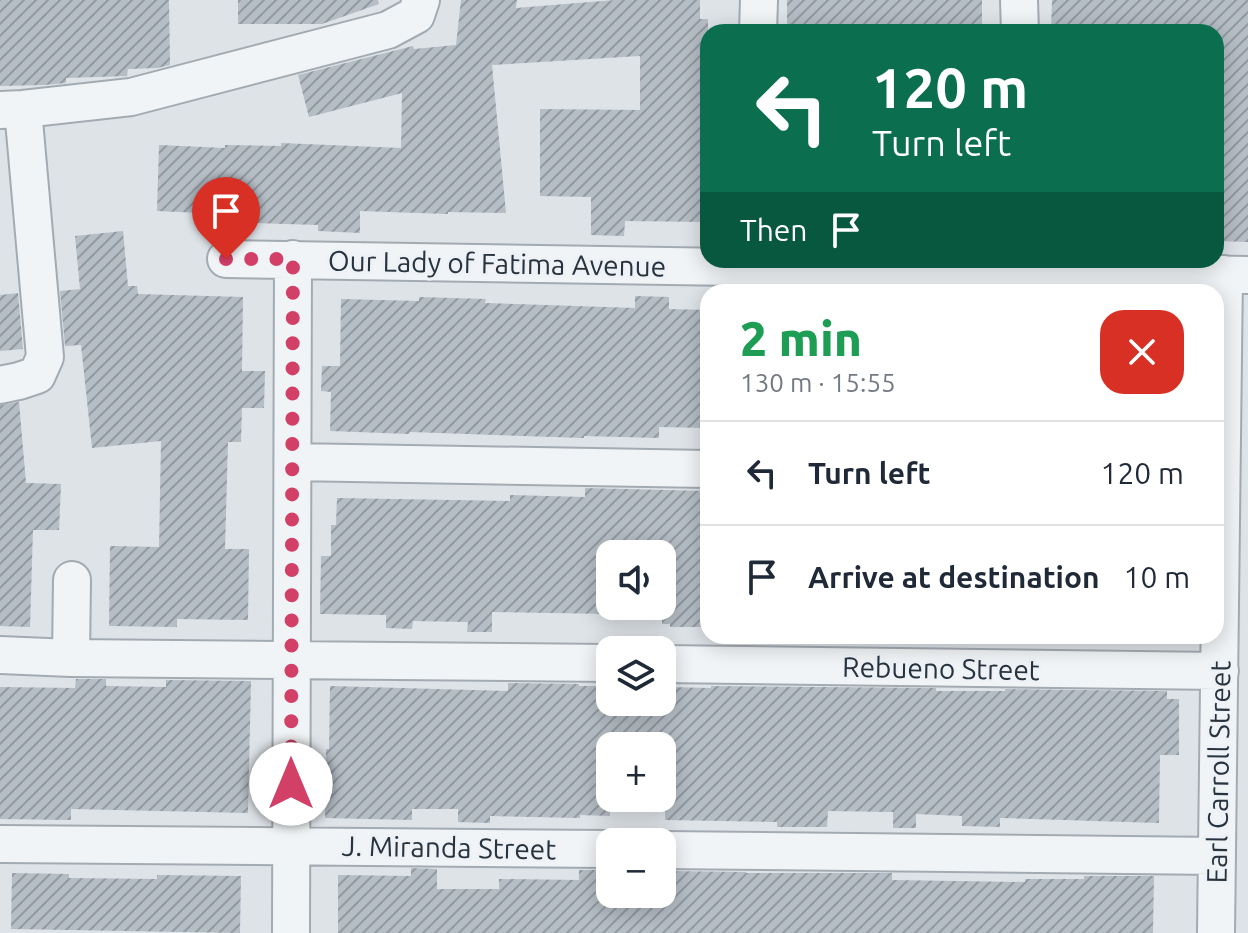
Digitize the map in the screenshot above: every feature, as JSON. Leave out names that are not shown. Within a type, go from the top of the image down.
[{"type":"street","points":[[0,385],[37,375],[45,357],[12,110],[131,97],[363,37],[388,30],[416,15],[421,0]]},
{"type":"street","points":[[758,24],[759,0]]},
{"type":"street","points":[[1019,0],[1020,24]]},
{"type":"street","name":"Our Lady of Fatima Avenue","points":[[226,259],[700,263]]},
{"type":"street","points":[[291,933],[293,259]]},
{"type":"street","name":"Our Lady of Fatima Avenue","points":[[1075,268],[1236,274]]},
{"type":"street","name":"Earl Carroll Street","points":[[1224,419],[1236,274]]},
{"type":"street","points":[[293,462],[700,469]]},
{"type":"street","points":[[71,658],[72,580]]},
{"type":"street","name":"Earl Carroll Street","points":[[1216,933],[1220,644]]},
{"type":"street","points":[[0,655],[596,663]]},
{"type":"street","name":"Rebueno Street","points":[[676,664],[1220,671]]},
{"type":"street","name":"J. Miranda Street","points":[[0,844],[596,849]]},
{"type":"street","points":[[676,850],[1217,856]]},
{"type":"building","points":[[0,0],[169,0],[170,65],[128,69],[127,76],[66,78],[66,83],[0,86]]},
{"type":"building","points":[[238,0],[378,0],[379,4],[322,24],[238,24]]},
{"type":"building","points":[[461,0],[517,0],[516,8],[615,0],[700,0],[700,19],[708,19],[708,24],[700,24],[700,222],[625,221],[624,236],[591,235],[591,197],[540,196],[540,109],[640,110],[640,56],[492,65],[506,213],[360,211],[360,233],[318,231],[318,225],[222,222],[222,214],[157,211],[159,145],[225,148],[225,145],[281,146],[281,143],[401,148],[402,93],[309,117],[298,75],[413,46],[414,49],[456,45]]},
{"type":"building","points":[[787,0],[982,0],[982,24],[787,24]]},
{"type":"building","points":[[1052,0],[1248,0],[1248,242],[1224,241],[1224,24],[1051,24]]},
{"type":"building","points":[[123,231],[128,286],[137,286],[138,294],[243,297],[242,371],[265,371],[264,408],[242,408],[241,442],[228,442],[225,549],[249,549],[248,620],[177,619],[177,627],[109,626],[110,546],[159,547],[161,441],[92,448],[81,345],[65,346],[60,291],[80,289],[75,236]]},
{"type":"building","points":[[18,293],[23,349],[0,351],[0,295]]},
{"type":"building","points":[[635,296],[669,297],[669,309],[700,310],[700,428],[659,427],[659,438],[330,431],[331,392],[321,391],[322,366],[340,366],[341,299],[486,299],[485,303],[635,308]]},
{"type":"building","points":[[19,402],[26,483],[61,484],[59,530],[33,530],[30,627],[0,626],[0,405]]},
{"type":"building","points":[[585,488],[700,491],[700,627],[662,624],[662,620],[676,620],[676,540],[596,540],[596,614],[492,612],[492,632],[467,632],[468,622],[413,621],[412,629],[386,628],[386,615],[320,614],[321,556],[331,556],[331,525],[336,525],[337,498],[510,501],[510,495],[585,497]]},
{"type":"building","points":[[76,679],[106,679],[106,686],[166,687],[166,680],[251,681],[248,813],[71,809],[71,820],[0,819],[0,687],[75,688]]},
{"type":"building","points":[[508,683],[596,686],[596,716],[676,716],[676,687],[1167,691],[1167,699],[1179,699],[1179,755],[1160,755],[1159,823],[1000,818],[1000,827],[962,826],[962,816],[916,814],[916,828],[893,828],[893,812],[828,811],[827,827],[777,827],[777,822],[665,820],[665,812],[676,812],[676,732],[596,732],[596,812],[610,812],[610,816],[490,816],[490,823],[458,822],[458,809],[412,809],[412,820],[325,818],[330,686],[508,691]]},
{"type":"building","points":[[411,868],[437,869],[437,889],[499,889],[499,879],[579,880],[579,870],[596,870],[596,908],[676,908],[676,871],[892,873],[892,880],[1025,882],[1025,879],[1084,879],[1084,876],[1154,876],[1153,933],[338,933],[338,875],[411,876]]},
{"type":"building","points":[[12,873],[69,874],[69,878],[241,876],[240,933],[11,929]]},
{"type":"route","points":[[226,259],[293,259],[291,784]]}]
